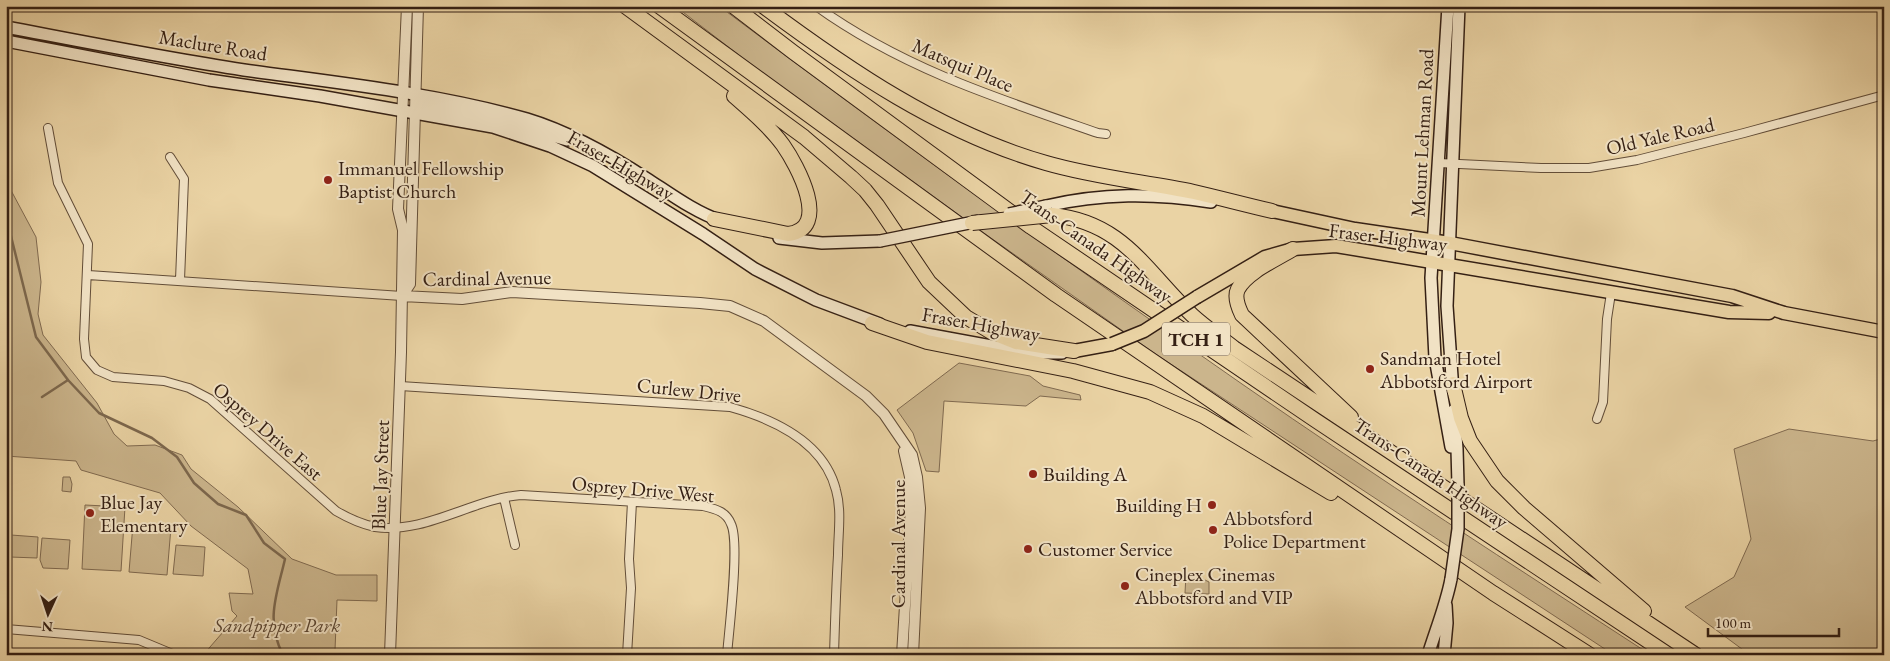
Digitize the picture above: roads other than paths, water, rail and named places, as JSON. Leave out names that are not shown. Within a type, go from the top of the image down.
[{"type":"highway","points":[[626,6],[804,138],[865,190],[929,282],[966,317],[991,332],[1016,342],[1074,351]]},
{"type":"highway","name":"TCH 1","points":[[659,6],[1056,295],[1493,594],[1590,655]]},
{"type":"highway","name":"Trans-Canada Highway","points":[[734,6],[793,52],[1031,227],[1315,420],[1669,655]]},
{"type":"highway","points":[[762,6],[832,57],[868,80],[941,121],[991,144],[1061,167],[1194,192],[1272,211]]},
{"type":"highway","points":[[666,37],[744,105],[782,144],[799,174],[810,210],[810,218],[807,224],[796,233],[788,234],[714,219]]},
{"type":"highway","points":[[972,223],[1049,210],[1090,222],[1110,233],[1126,246],[1188,311],[1234,348],[1691,651]]},
{"type":"highway","points":[[1293,249],[1248,276],[1238,289],[1236,302],[1242,315],[1338,405],[1396,455]]},
{"type":"highway","points":[[872,322],[927,342],[1073,371],[1150,392],[1203,416],[1493,594]]},
{"type":"highway","points":[[1453,384],[1461,418],[1468,434],[1478,454],[1497,481],[1524,508],[1691,651]]},
{"type":"main road","name":"Mount Lehman Road","points":[[1448,6],[1432,261],[1432,306],[1435,358],[1456,469]]},
{"type":"main road","name":"Mount Lehman Road","points":[[1428,655],[1446,600],[1459,514],[1456,469],[1457,449],[1448,321],[1459,6]]},
{"type":"main road","name":"Maclure Road","points":[[6,27],[188,61],[403,92],[415,104]]},
{"type":"main road","name":"Maclure Road","points":[[6,41],[209,80],[402,110]]},
{"type":"main road","name":"Fraser Highway","points":[[402,110],[415,104],[469,104],[506,113],[553,128],[583,142],[714,219],[749,231],[798,241],[880,242],[972,223]]},
{"type":"main road","name":"Fraser Highway","points":[[415,104],[550,146],[592,166],[755,269],[816,300],[872,322],[1029,353],[1050,354],[1112,344],[1129,338],[1159,322],[1265,256],[1293,249],[1336,246],[1729,312],[1784,313]]},
{"type":"main road","name":"Fraser Highway","points":[[1049,210],[1097,197],[1133,194],[1198,200],[1272,211],[1355,229],[1434,240],[1732,296],[1784,313],[1884,332]]},
{"type":"main road","name":"Mount Lehman Road","points":[[1444,655],[1447,623],[1446,600]]},
{"type":"street","name":"Blue Jay Street","points":[[390,655],[402,296],[403,230],[398,209],[407,6]]},
{"type":"street","name":"Blue Jay Street","points":[[402,296],[410,284],[418,6]]},
{"type":"street","name":"Matsqui Place","points":[[816,6],[889,51],[937,74],[982,93],[1098,133],[1106,134]]},
{"type":"street","name":"Old Yale Road","points":[[1439,163],[1541,168],[1597,167],[1637,160],[1884,95]]},
{"type":"street","name":"Osprey Drive East","points":[[48,128],[58,183],[88,244],[84,339],[86,357],[97,370],[113,377],[164,381],[189,388],[210,399],[336,511],[353,520],[375,526],[395,527]]},
{"type":"street","points":[[170,157],[184,179],[180,280]]},
{"type":"street","name":"Cardinal Avenue","points":[[88,274],[462,299],[512,292],[730,306],[764,321],[866,396],[884,414],[912,455],[918,477],[920,508],[913,655]]},
{"type":"street","points":[[1597,419],[1603,402],[1607,319],[1611,293]]},
{"type":"street","name":"Curlew Drive","points":[[400,386],[730,407],[752,413],[800,439],[816,453],[827,467],[836,490],[839,513],[834,655]]},
{"type":"street","name":"Cardinal Avenue","points":[[900,438],[910,477],[911,507],[902,655]]},
{"type":"street","name":"Osprey Drive West","points":[[395,527],[426,522],[504,498],[521,495],[703,506],[722,511],[732,524],[735,545],[727,655]]},
{"type":"street","points":[[504,498],[515,545]]},
{"type":"street","points":[[627,655],[631,588],[629,559],[632,502]]},
{"type":"street","points":[[6,629],[139,640],[175,655]]},
{"type":"waterway","points":[[6,216],[36,337],[68,380],[99,413],[152,438],[177,457],[194,483],[218,504],[246,515],[264,543],[285,559],[274,607],[275,630],[283,655]]},
{"type":"waterway","points":[[42,397],[68,380]]},
{"type":"waterway","points":[[1876,655],[1884,647]]},
{"type":"place","name":"Immanuel Fellowship Baptist Church","points":[[328,180]]},
{"type":"place","name":"Sandman Hotel Abbotsford Airport","points":[[1370,369]]},
{"type":"place","name":"Building A","points":[[1033,474]]},
{"type":"place","name":"Building H","points":[[1212,505]]},
{"type":"place","name":"Blue Jay Elementary","points":[[90,513]]},
{"type":"place","name":"Abbotsford Police Department","points":[[1213,530]]},
{"type":"place","name":"Customer Service","points":[[1028,549]]},
{"type":"place","name":"Cineplex Cinemas Abbotsford and VIP","points":[[1125,586]]},
{"type":"park label","name":"Sandpipper Park","points":[[277,625]]}]
